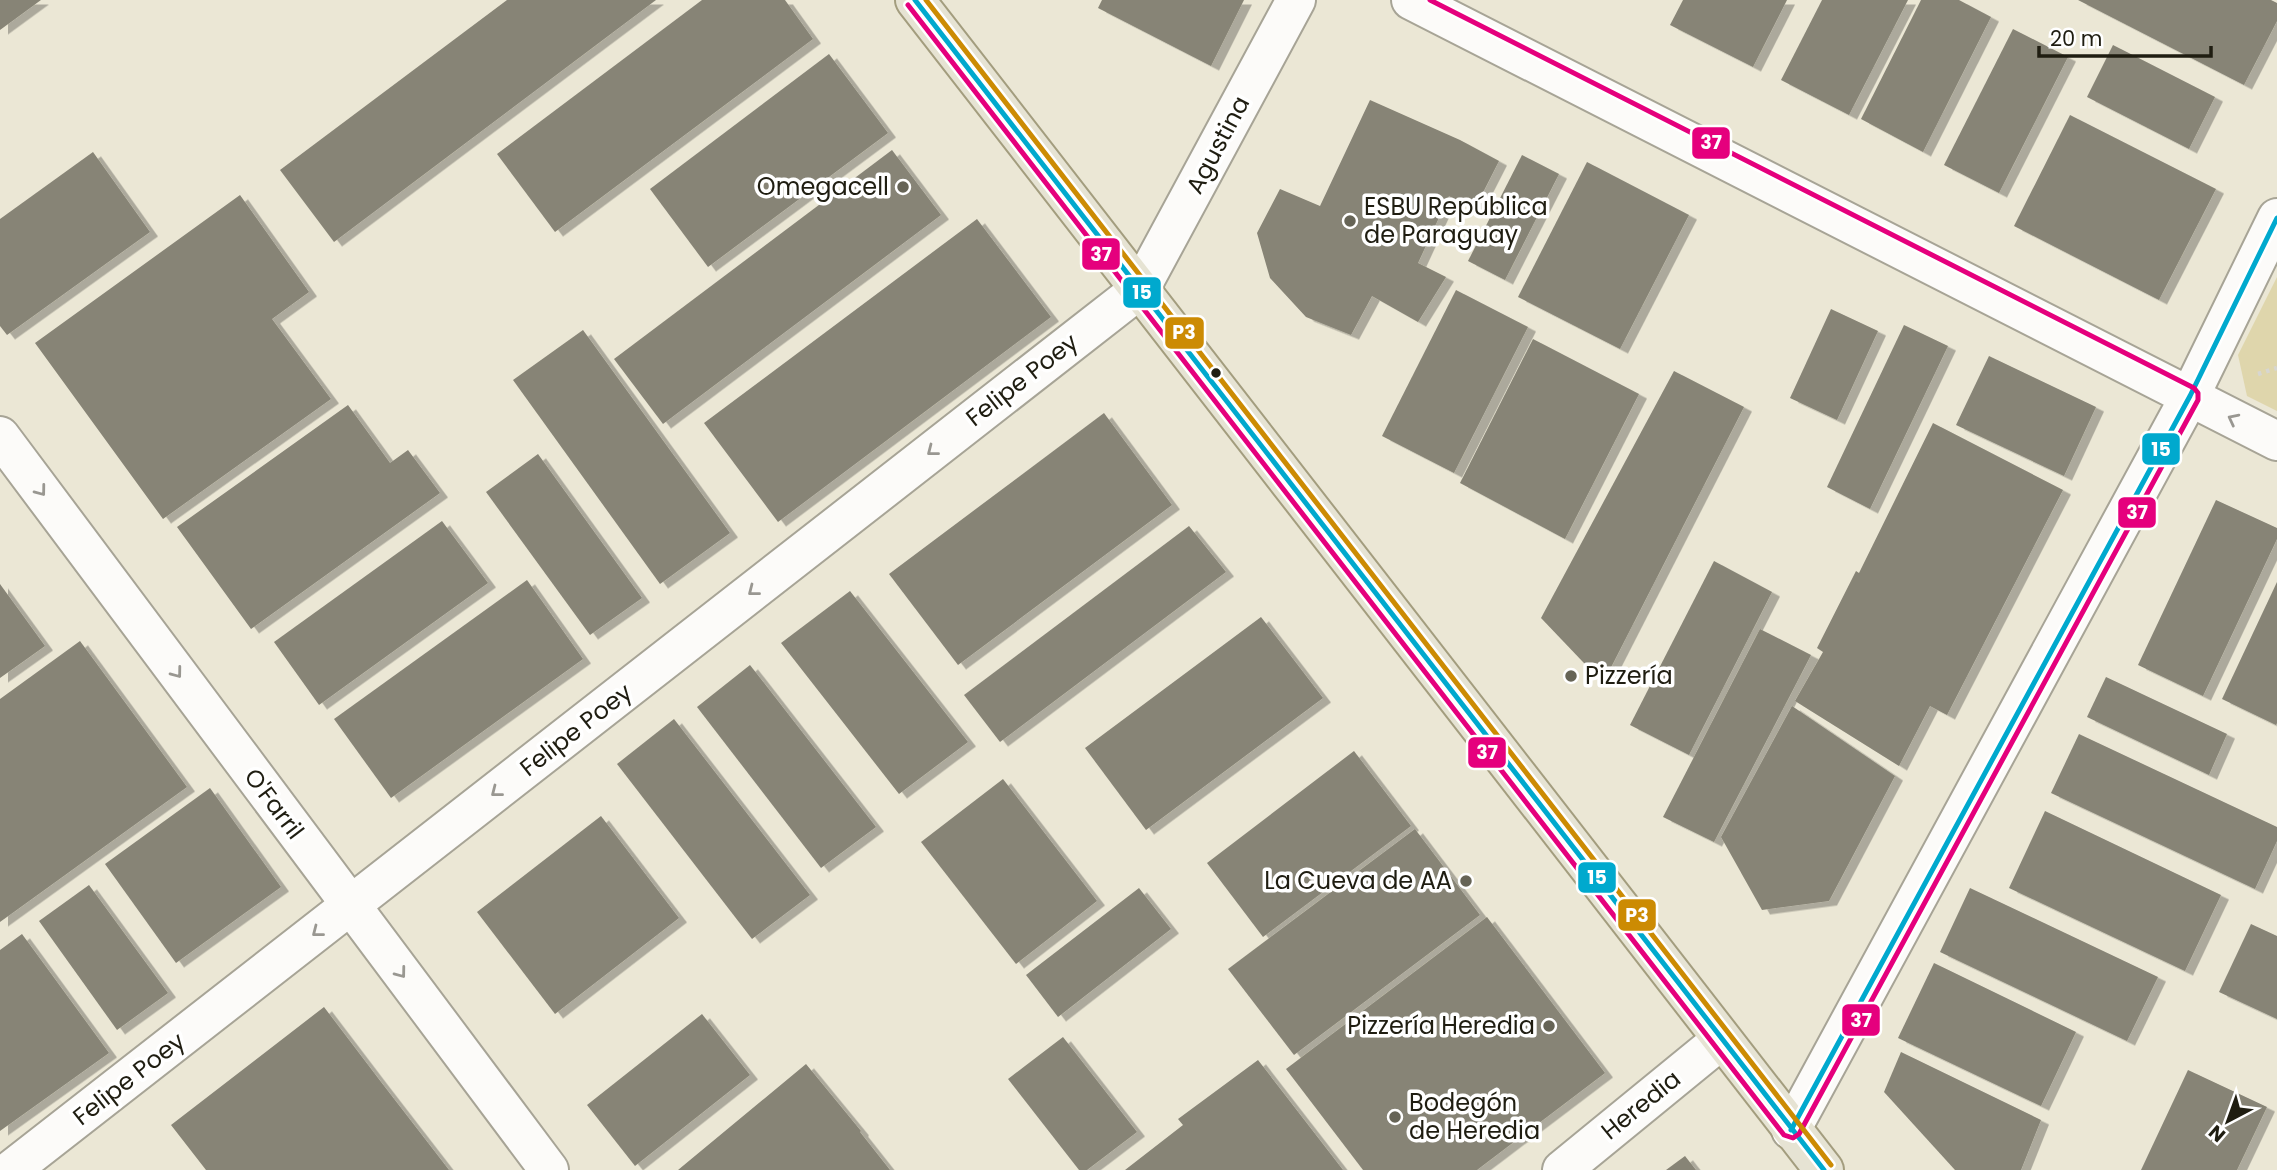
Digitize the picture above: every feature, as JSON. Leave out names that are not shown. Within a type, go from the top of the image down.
[{"type":"main road","points":[[915,0],[1824,1170]]},
{"type":"street","name":"Agustina","points":[[1140,289],[1296,0]]},
{"type":"street","points":[[1411,0],[2277,441]]},
{"type":"street","points":[[1791,1130],[2190,396],[2277,218]]},
{"type":"street","name":"Felipe Poey","points":[[11,1170],[1140,289]]},
{"type":"street","name":"O'Farril","points":[[0,436],[549,1170]]},
{"type":"street","name":"Heredia","points":[[1562,1170],[1721,1040]]},
{"type":"shaded area","points":[[2277,277],[2277,411],[2247,396],[2238,355]]},
{"type":"building","points":[[0,0],[41,0],[0,30]]},
{"type":"building","points":[[507,0],[656,0],[334,242],[280,170]]},
{"type":"building","points":[[702,0],[785,0],[813,39],[555,232],[497,154]]},
{"type":"building","points":[[1102,0],[1244,0],[1211,66],[1098,8]]},
{"type":"building","points":[[1683,0],[1787,0],[1753,67],[1670,25]]},
{"type":"building","points":[[1822,0],[1908,0],[1849,115],[1781,80]]},
{"type":"building","points":[[1921,0],[1959,0],[1991,17],[1923,152],[1861,119]]},
{"type":"building","points":[[2078,0],[2271,0],[2277,3],[2277,21],[2244,85]]},
{"type":"building","points":[[2013,29],[2068,57],[1999,193],[1944,165]]},
{"type":"building","points":[[2113,45],[2215,97],[2189,149],[2087,97]]},
{"type":"building","points":[[829,54],[888,133],[708,267],[650,189]]},
{"type":"building","name":"ESBU República de Paraguay","points":[[1370,100],[1460,140],[1499,161],[1474,210],[1449,196],[1418,263],[1446,277],[1418,322],[1372,296],[1351,335],[1306,317],[1270,278],[1257,233],[1280,189],[1320,206]]},
{"type":"building","points":[[2070,115],[2216,189],[2159,300],[2014,226]]},
{"type":"building","points":[[892,150],[941,215],[663,424],[614,359]]},
{"type":"building","points":[[93,152],[150,232],[7,335],[0,326],[0,219]]},
{"type":"building","points":[[1522,155],[1559,174],[1505,280],[1468,261]]},
{"type":"building","points":[[1587,162],[1689,215],[1620,349],[1518,297]]},
{"type":"building","points":[[240,195],[309,292],[272,319],[331,399],[163,519],[35,343]]},
{"type":"building","points":[[977,219],[1051,317],[778,522],[704,423]]},
{"type":"building","points":[[1456,290],[1528,327],[1454,473],[1382,436]]},
{"type":"building","points":[[1831,309],[1878,331],[1837,420],[1790,398]]},
{"type":"building","points":[[1904,325],[1948,346],[1870,509],[1827,487]]},
{"type":"building","points":[[583,330],[730,533],[660,584],[513,380]]},
{"type":"building","points":[[1533,339],[1639,394],[1565,539],[1460,483]]},
{"type":"building","points":[[1989,356],[2096,407],[2064,476],[1956,425]]},
{"type":"building","points":[[1674,371],[1744,407],[1603,683],[1541,618]]},
{"type":"building","points":[[348,405],[390,463],[408,450],[440,493],[251,629],[177,527]]},
{"type":"building","points":[[1104,413],[1172,505],[958,665],[889,574]]},
{"type":"building","points":[[1933,423],[2063,490],[1947,715],[1930,706],[1899,766],[1795,701],[1823,652],[1817,648],[1856,571],[1859,573]]},
{"type":"building","points":[[538,454],[642,598],[590,635],[486,492]]},
{"type":"building","points":[[2216,500],[2277,528],[2277,539],[2203,696],[2138,665]]},
{"type":"building","points":[[442,521],[488,583],[319,705],[274,642]]},
{"type":"building","points":[[1189,526],[1226,572],[1000,742],[964,695]]},
{"type":"building","points":[[1714,561],[1772,592],[1689,755],[1630,725]]},
{"type":"building","points":[[527,580],[583,659],[391,798],[334,719]]},
{"type":"building","points":[[2277,582],[2277,723],[2276,725],[2222,699]]},
{"type":"building","points":[[0,584],[45,646],[0,678]]},
{"type":"building","points":[[850,591],[968,742],[899,794],[781,643]]},
{"type":"building","points":[[1261,617],[1323,698],[1146,830],[1085,748]]},
{"type":"building","points":[[1760,629],[1811,655],[1714,842],[1663,817]]},
{"type":"building","points":[[80,641],[187,787],[0,922],[0,699]]},
{"type":"building","points":[[750,665],[876,827],[821,868],[697,707]]},
{"type":"building","points":[[2106,677],[2227,734],[2209,775],[2087,717]]},
{"type":"building","points":[[1792,706],[1895,776],[1829,901],[1762,910],[1721,837]]},
{"type":"building","points":[[674,719],[810,895],[752,939],[617,764]]},
{"type":"building","points":[[2079,734],[2277,827],[2277,841],[2255,889],[2051,793]]},
{"type":"building","points":[[1354,751],[1411,826],[1263,937],[1207,863]]},
{"type":"building","points":[[1003,779],[1097,901],[1016,964],[921,842]]},
{"type":"building","points":[[210,788],[281,887],[176,963],[105,864]]},
{"type":"building","points":[[2045,811],[2221,895],[2185,971],[2009,888]]},
{"type":"building","points":[[601,816],[679,918],[555,1014],[477,912]]},
{"type":"building","points":[[1415,829],[1480,915],[1294,1055],[1228,969]]},
{"type":"building","points":[[89,885],[168,993],[117,1030],[39,921]]},
{"type":"building","points":[[1139,888],[1171,929],[1058,1017],[1026,975]]},
{"type":"building","points":[[1970,888],[2158,977],[2127,1041],[1940,952]]},
{"type":"building","points":[[1487,917],[1605,1073],[1477,1170],[1363,1170],[1286,1069]]},
{"type":"building","points":[[2251,924],[2277,936],[2277,1019],[2219,992]]},
{"type":"building","points":[[22,934],[109,1053],[0,1131],[0,950]]},
{"type":"building","points":[[1934,963],[2076,1032],[2041,1106],[1898,1038]]},
{"type":"building","points":[[324,1007],[449,1170],[206,1170],[171,1125]]},
{"type":"building","points":[[702,1014],[750,1075],[635,1166],[587,1105]]},
{"type":"building","points":[[1063,1037],[1137,1132],[1087,1170],[1079,1170],[1008,1079]]},
{"type":"building","points":[[1901,1052],[2041,1120],[2021,1170],[1955,1170],[1884,1092]]},
{"type":"building","points":[[1258,1060],[1343,1170],[1125,1170],[1183,1125],[1178,1119]]},
{"type":"building","points":[[806,1064],[890,1170],[678,1170]]},
{"type":"building","points":[[2188,1070],[2267,1107],[2237,1170],[2141,1170]]},
{"type":"building","points":[[1685,1156],[1696,1170],[1666,1170]]},
{"type":"transit line","name":"15","points":[[915,0],[1824,1170]]},
{"type":"transit line","name":"P3","points":[[926,0],[1831,1165]]},
{"type":"transit line","name":"37","points":[[908,5],[1784,1135],[1793,1138],[1799,1134],[2198,400],[2198,393],[2194,388],[1430,0]]},
{"type":"transit line","name":"15","points":[[1791,1130],[2190,396],[2277,218]]},
{"type":"place","name":"Omegacell","points":[[903,187]]},
{"type":"place","name":"ESBU República de Paraguay","points":[[1350,221]]},
{"type":"place","name":"Pizzería","points":[[1571,676]]},
{"type":"place","name":"La Cueva de AA","points":[[1466,881]]},
{"type":"place","name":"Pizzería Heredia","points":[[1549,1026]]},
{"type":"place","name":"Bodegón de Heredia","points":[[1395,1117]]}]
